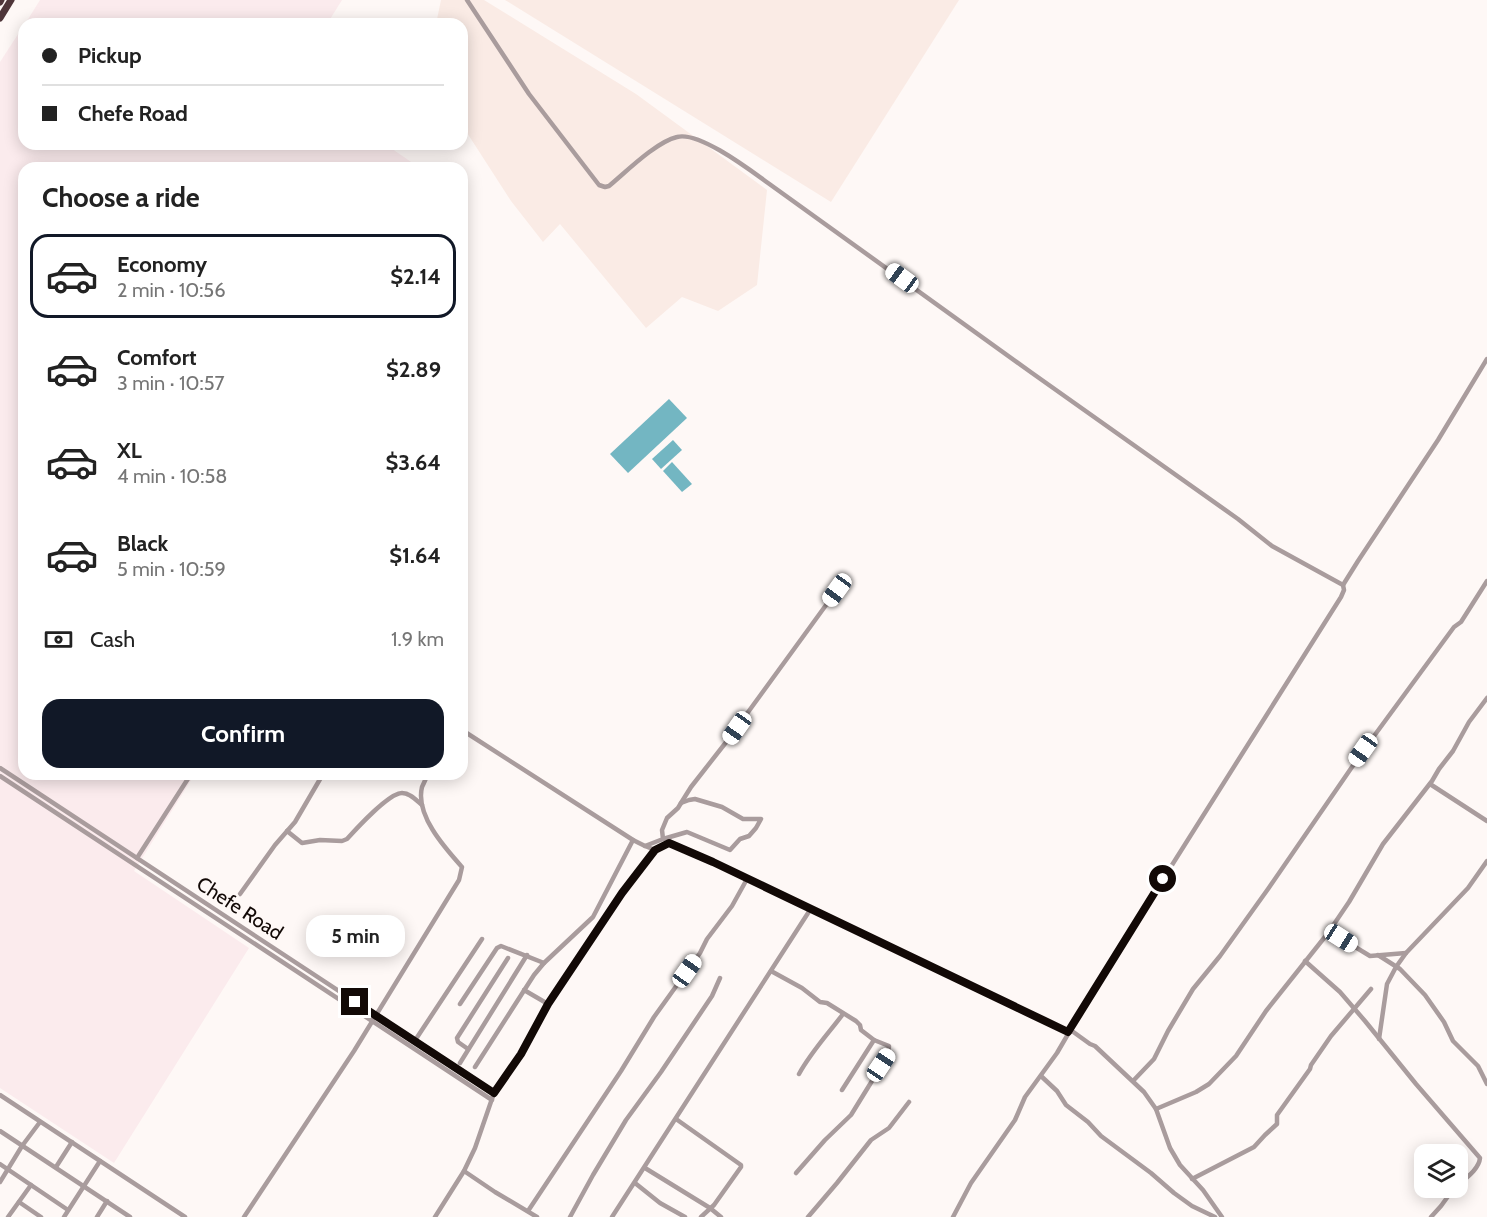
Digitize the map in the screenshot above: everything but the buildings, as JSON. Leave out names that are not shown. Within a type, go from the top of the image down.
[{"type":"highway","points":[[0,18],[11,0]]},
{"type":"street","points":[[467,0],[529,94],[599,185],[609,186],[658,146],[675,137],[690,136],[708,144],[778,189],[1229,512],[1272,546],[1343,585]]},
{"type":"street","points":[[954,1217],[971,1183],[1015,1120],[1025,1096],[1057,1053],[1341,597],[1344,590],[1343,585],[1438,440],[1487,359]]},
{"type":"street","points":[[1133,1081],[1154,1059],[1193,989],[1220,956],[1268,889],[1363,750],[1454,627],[1461,622],[1487,581]]},
{"type":"street","points":[[663,839],[662,830],[667,818],[678,808],[691,786],[727,741],[837,590]]},
{"type":"street","points":[[1156,1109],[1209,1084],[1236,1056],[1266,1011],[1329,931],[1383,844],[1430,784],[1487,698]]},
{"type":"street","points":[[468,734],[633,840],[655,850]]},
{"type":"street","name":"Chefe Road","points":[[0,768],[18,780]]},
{"type":"street","name":"Chefe Road","points":[[0,776],[492,1100]]},
{"type":"street","name":"Chefe Road","points":[[18,780],[494,1093]]},
{"type":"street","points":[[137,858],[187,780]]},
{"type":"street","points":[[240,894],[295,822],[320,780]]},
{"type":"street","points":[[422,805],[423,786],[426,780]]},
{"type":"street","points":[[1430,784],[1487,821]]},
{"type":"street","points":[[244,1217],[340,1073],[450,897],[462,869],[444,847],[422,805],[408,794],[395,794],[347,839],[342,841],[320,840],[302,843],[287,831]]},
{"type":"street","points":[[645,846],[687,832],[730,850],[740,839],[749,836],[761,819],[743,819],[722,807],[695,799],[681,803]]},
{"type":"street","points":[[475,1067],[544,963],[593,917],[633,840]]},
{"type":"street","points":[[435,1217],[464,1171],[475,1148],[494,1093],[521,1054],[548,1004],[633,878],[655,850],[669,843],[1068,1032],[1072,1031],[1095,1046],[1144,1092],[1156,1109],[1170,1148],[1180,1165],[1203,1190],[1222,1217]]},
{"type":"street","points":[[1379,1039],[1387,984],[1396,967],[1406,953],[1468,888],[1487,861]]},
{"type":"street","points":[[528,1211],[654,1017],[732,906],[747,879]]},
{"type":"street","points":[[612,1217],[810,909]]},
{"type":"street","points":[[1329,931],[1370,956],[1406,953]]},
{"type":"street","points":[[411,1047],[482,939]]},
{"type":"street","points":[[460,1004],[497,948],[501,946],[544,963]]},
{"type":"street","points":[[460,1063],[527,955]]},
{"type":"street","points":[[1378,955],[1396,967],[1425,995],[1444,1022],[1453,1041],[1478,1066],[1487,1084]]},
{"type":"street","points":[[468,1049],[458,1042],[457,1038],[508,958]]},
{"type":"street","points":[[1305,961],[1333,985],[1480,1158],[1480,1164],[1468,1177]]},
{"type":"street","points":[[771,971],[860,1025],[861,1030],[874,1040],[889,1046],[888,1055],[851,1115],[796,1173]]},
{"type":"street","points":[[570,1217],[621,1129],[712,996],[720,978]]},
{"type":"street","points":[[1192,1179],[1254,1147],[1277,1125],[1277,1115],[1331,1036],[1371,989]]},
{"type":"street","points":[[524,990],[548,1004]]},
{"type":"street","points":[[799,1074],[816,1047],[843,1014]]},
{"type":"street","points":[[842,1090],[874,1040]]},
{"type":"street","points":[[1041,1076],[1057,1091],[1066,1105],[1088,1122],[1101,1136],[1192,1206],[1215,1217]]},
{"type":"street","points":[[0,1095],[185,1217]]},
{"type":"street","points":[[808,1217],[871,1140],[889,1128],[909,1102]]},
{"type":"street","points":[[676,1119],[741,1165],[714,1205],[701,1217]]},
{"type":"street","points":[[0,1182],[40,1122]]},
{"type":"street","points":[[0,1131],[130,1217]]},
{"type":"street","points":[[56,1167],[72,1142]]},
{"type":"street","points":[[64,1217],[100,1161]]},
{"type":"street","points":[[0,1164],[69,1210]]},
{"type":"street","points":[[645,1168],[721,1217]]},
{"type":"street","points":[[464,1171],[537,1217]]},
{"type":"street","points":[[635,1183],[660,1203],[685,1217]]},
{"type":"street","points":[[8,1217],[31,1185]]},
{"type":"street","points":[[1431,1217],[1447,1198]]},
{"type":"street","points":[[19,1202],[41,1217]]},
{"type":"street","points":[[97,1217],[106,1202]]},
{"type":"shaded area","points":[[40,0],[342,0],[331,18],[29,18]]},
{"type":"shaded area","points":[[441,0],[484,0],[636,94],[767,190],[757,285],[718,311],[682,297],[646,328],[560,224],[543,242],[511,201],[468,134],[468,18],[437,18]]},
{"type":"shaded area","points":[[505,0],[959,0],[831,202]]},
{"type":"shaded area","points":[[18,34],[18,150],[394,150],[411,162],[18,162],[18,780],[191,780],[134,871],[249,948],[114,1163],[0,1088],[0,62]]},
{"type":"water","points":[[669,399],[687,418],[628,473],[610,454]]},
{"type":"water","points":[[673,440],[682,450],[661,469],[652,459]]},
{"type":"water","points":[[672,462],[692,484],[682,492],[663,471]]},
{"type":"route","points":[[355,1002],[494,1093],[521,1054],[548,1004],[622,893],[655,850],[669,843],[1068,1032],[1163,879]]}]
